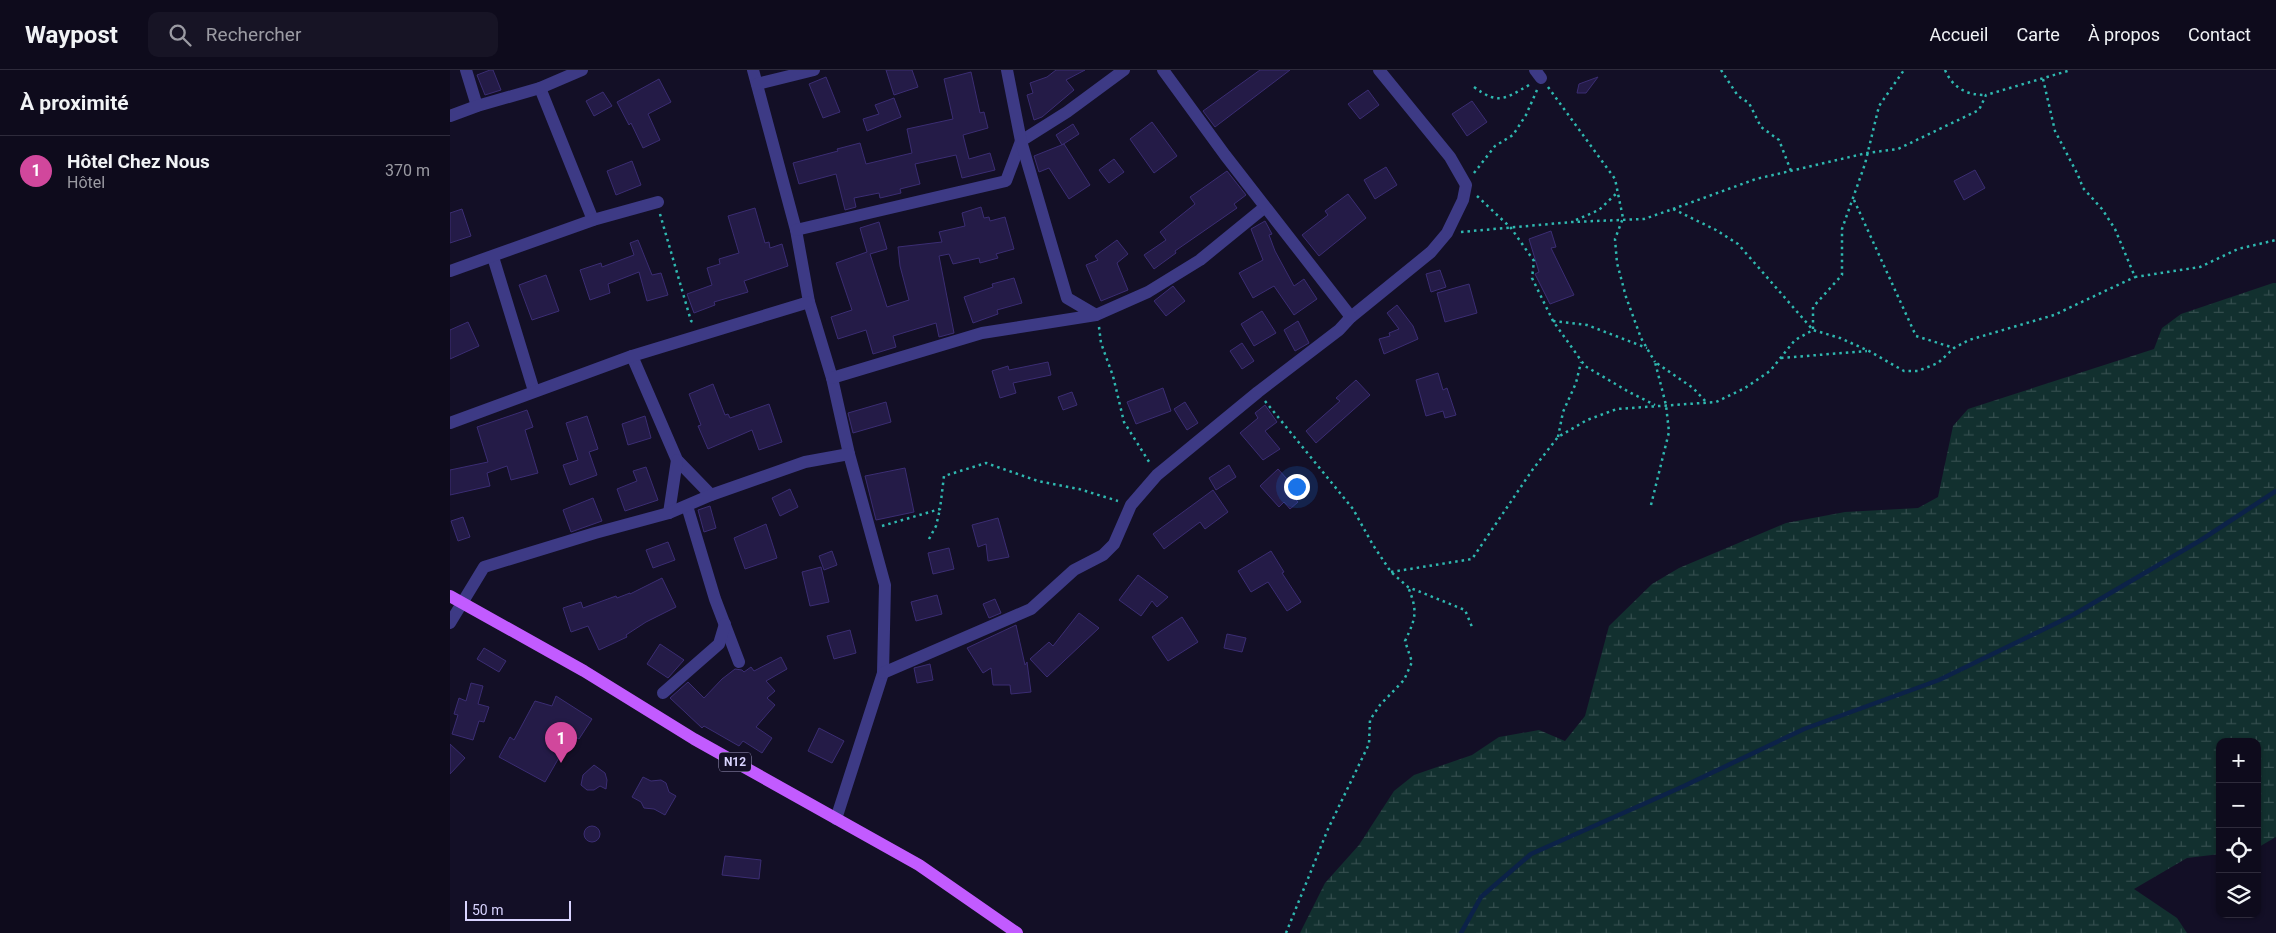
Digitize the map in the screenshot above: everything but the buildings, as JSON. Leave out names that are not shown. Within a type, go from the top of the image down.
[{"type":"main road","name":"N12","points":[[450,596],[464,602],[584,671],[694,739],[919,865],[1017,933]]},
{"type":"street","points":[[466,70],[477,106]]},
{"type":"street","points":[[450,116],[477,106],[540,88],[582,70]]},
{"type":"street","points":[[753,70],[796,230],[809,302],[832,378],[849,454],[885,585],[882,673],[836,819]]},
{"type":"street","points":[[757,84],[814,70]]},
{"type":"street","points":[[1006,70],[1021,142],[1067,298],[1096,315]]},
{"type":"street","points":[[796,230],[1006,181],[1021,142],[1067,112],[1124,70]]},
{"type":"street","points":[[1163,70],[1224,155],[1351,317]]},
{"type":"street","points":[[882,673],[1031,609],[1074,570],[1103,555],[1114,544],[1131,505],[1157,475],[1258,392],[1338,330],[1351,317],[1431,252],[1447,233],[1463,200],[1466,185],[1450,158],[1379,70]]},
{"type":"street","points":[[540,88],[593,220]]},
{"type":"street","points":[[450,271],[593,220],[658,202]]},
{"type":"street","points":[[832,378],[982,333],[1096,315],[1148,292],[1200,260],[1265,207]]},
{"type":"street","points":[[493,257],[534,391]]},
{"type":"street","points":[[450,423],[632,356],[809,302]]},
{"type":"street","points":[[632,356],[677,460],[711,495]]},
{"type":"street","points":[[450,623],[484,567],[595,533],[669,514],[711,495],[805,462],[849,454]]},
{"type":"street","points":[[669,514],[677,460]]},
{"type":"street","points":[[687,506],[715,599],[739,662]]},
{"type":"street","points":[[663,693],[719,644],[725,624]]},
{"type":"path","points":[[1722,70],[1738,96],[1749,103],[1761,126],[1779,140],[1791,171]]},
{"type":"path","points":[[1814,330],[1813,307],[1842,274],[1842,229],[1867,154],[1879,106],[1904,70]]},
{"type":"path","points":[[1945,70],[1949,79],[1960,90],[1972,95],[1986,95],[2071,70]]},
{"type":"path","points":[[1538,74],[1526,115],[1513,135],[1495,146],[1466,185],[1511,228],[1534,261],[1532,278],[1553,321],[1585,366],[1629,392],[1657,405]]},
{"type":"path","points":[[1474,87],[1497,100],[1507,98],[1538,74]]},
{"type":"path","points":[[1538,74],[1615,179],[1622,218],[1615,238],[1616,263],[1626,297],[1647,348],[1656,362],[1666,405],[1669,432],[1651,505]]},
{"type":"path","points":[[2043,79],[2054,131],[2083,188],[2102,209],[2115,229],[2135,277]]},
{"type":"path","points":[[1447,233],[1622,218],[1644,219],[1756,179],[1867,154],[1898,149],[1979,110],[1986,95]]},
{"type":"path","points":[[1572,222],[1599,210],[1618,192]]},
{"type":"path","points":[[1853,198],[1916,336],[1954,348]]},
{"type":"path","points":[[658,202],[691,321]]},
{"type":"path","points":[[1673,208],[1716,230],[1738,244],[1814,330],[1840,338],[1869,351],[1904,371],[1918,371],[1938,363],[1954,348],[1969,340],[2054,315],[2135,277],[2200,267],[2238,249],[2276,240]]},
{"type":"path","points":[[1096,315],[1124,422],[1157,475]]},
{"type":"path","points":[[1553,321],[1587,326],[1647,348]]},
{"type":"path","points":[[1391,572],[1472,559],[1533,469],[1558,437],[1587,420],[1617,410],[1657,405],[1716,402],[1745,388],[1770,371],[1795,340],[1814,330]]},
{"type":"path","points":[[1781,358],[1869,351]]},
{"type":"path","points":[[1558,437],[1563,412],[1576,383],[1581,361]]},
{"type":"path","points":[[1656,362],[1693,388],[1707,403]]},
{"type":"path","points":[[1258,392],[1353,509],[1391,572],[1408,587],[1465,610],[1472,627]]},
{"type":"path","points":[[929,539],[936,526],[944,476],[986,463],[1038,481],[1079,489],[1131,505]]},
{"type":"path","points":[[870,529],[940,509]]},
{"type":"path","points":[[1286,933],[1328,829],[1369,744],[1370,720],[1380,705],[1404,680],[1412,662],[1405,641],[1415,621],[1415,604],[1408,587]]},
{"type":"green space","points":[[2276,283],[2276,837],[2261,846],[2261,738],[2216,738],[2216,854],[2187,858],[2134,889],[2177,918],[2187,933],[1300,933],[1325,883],[1359,845],[1394,791],[1414,775],[1472,755],[1499,737],[1539,730],[1565,741],[1585,716],[1609,626],[1652,584],[1679,568],[1786,523],[1845,512],[1918,508],[1938,497],[1953,426],[1968,409],[2154,349],[2162,328],[2181,314]]},
{"type":"waterway","points":[[1461,933],[1481,897],[1531,854],[1684,786],[1804,729],[1939,680],[2073,615],[2201,540],[2276,491]]},
{"type":"place","name":"Hôtel Chez Nous","points":[[561,763]]}]
